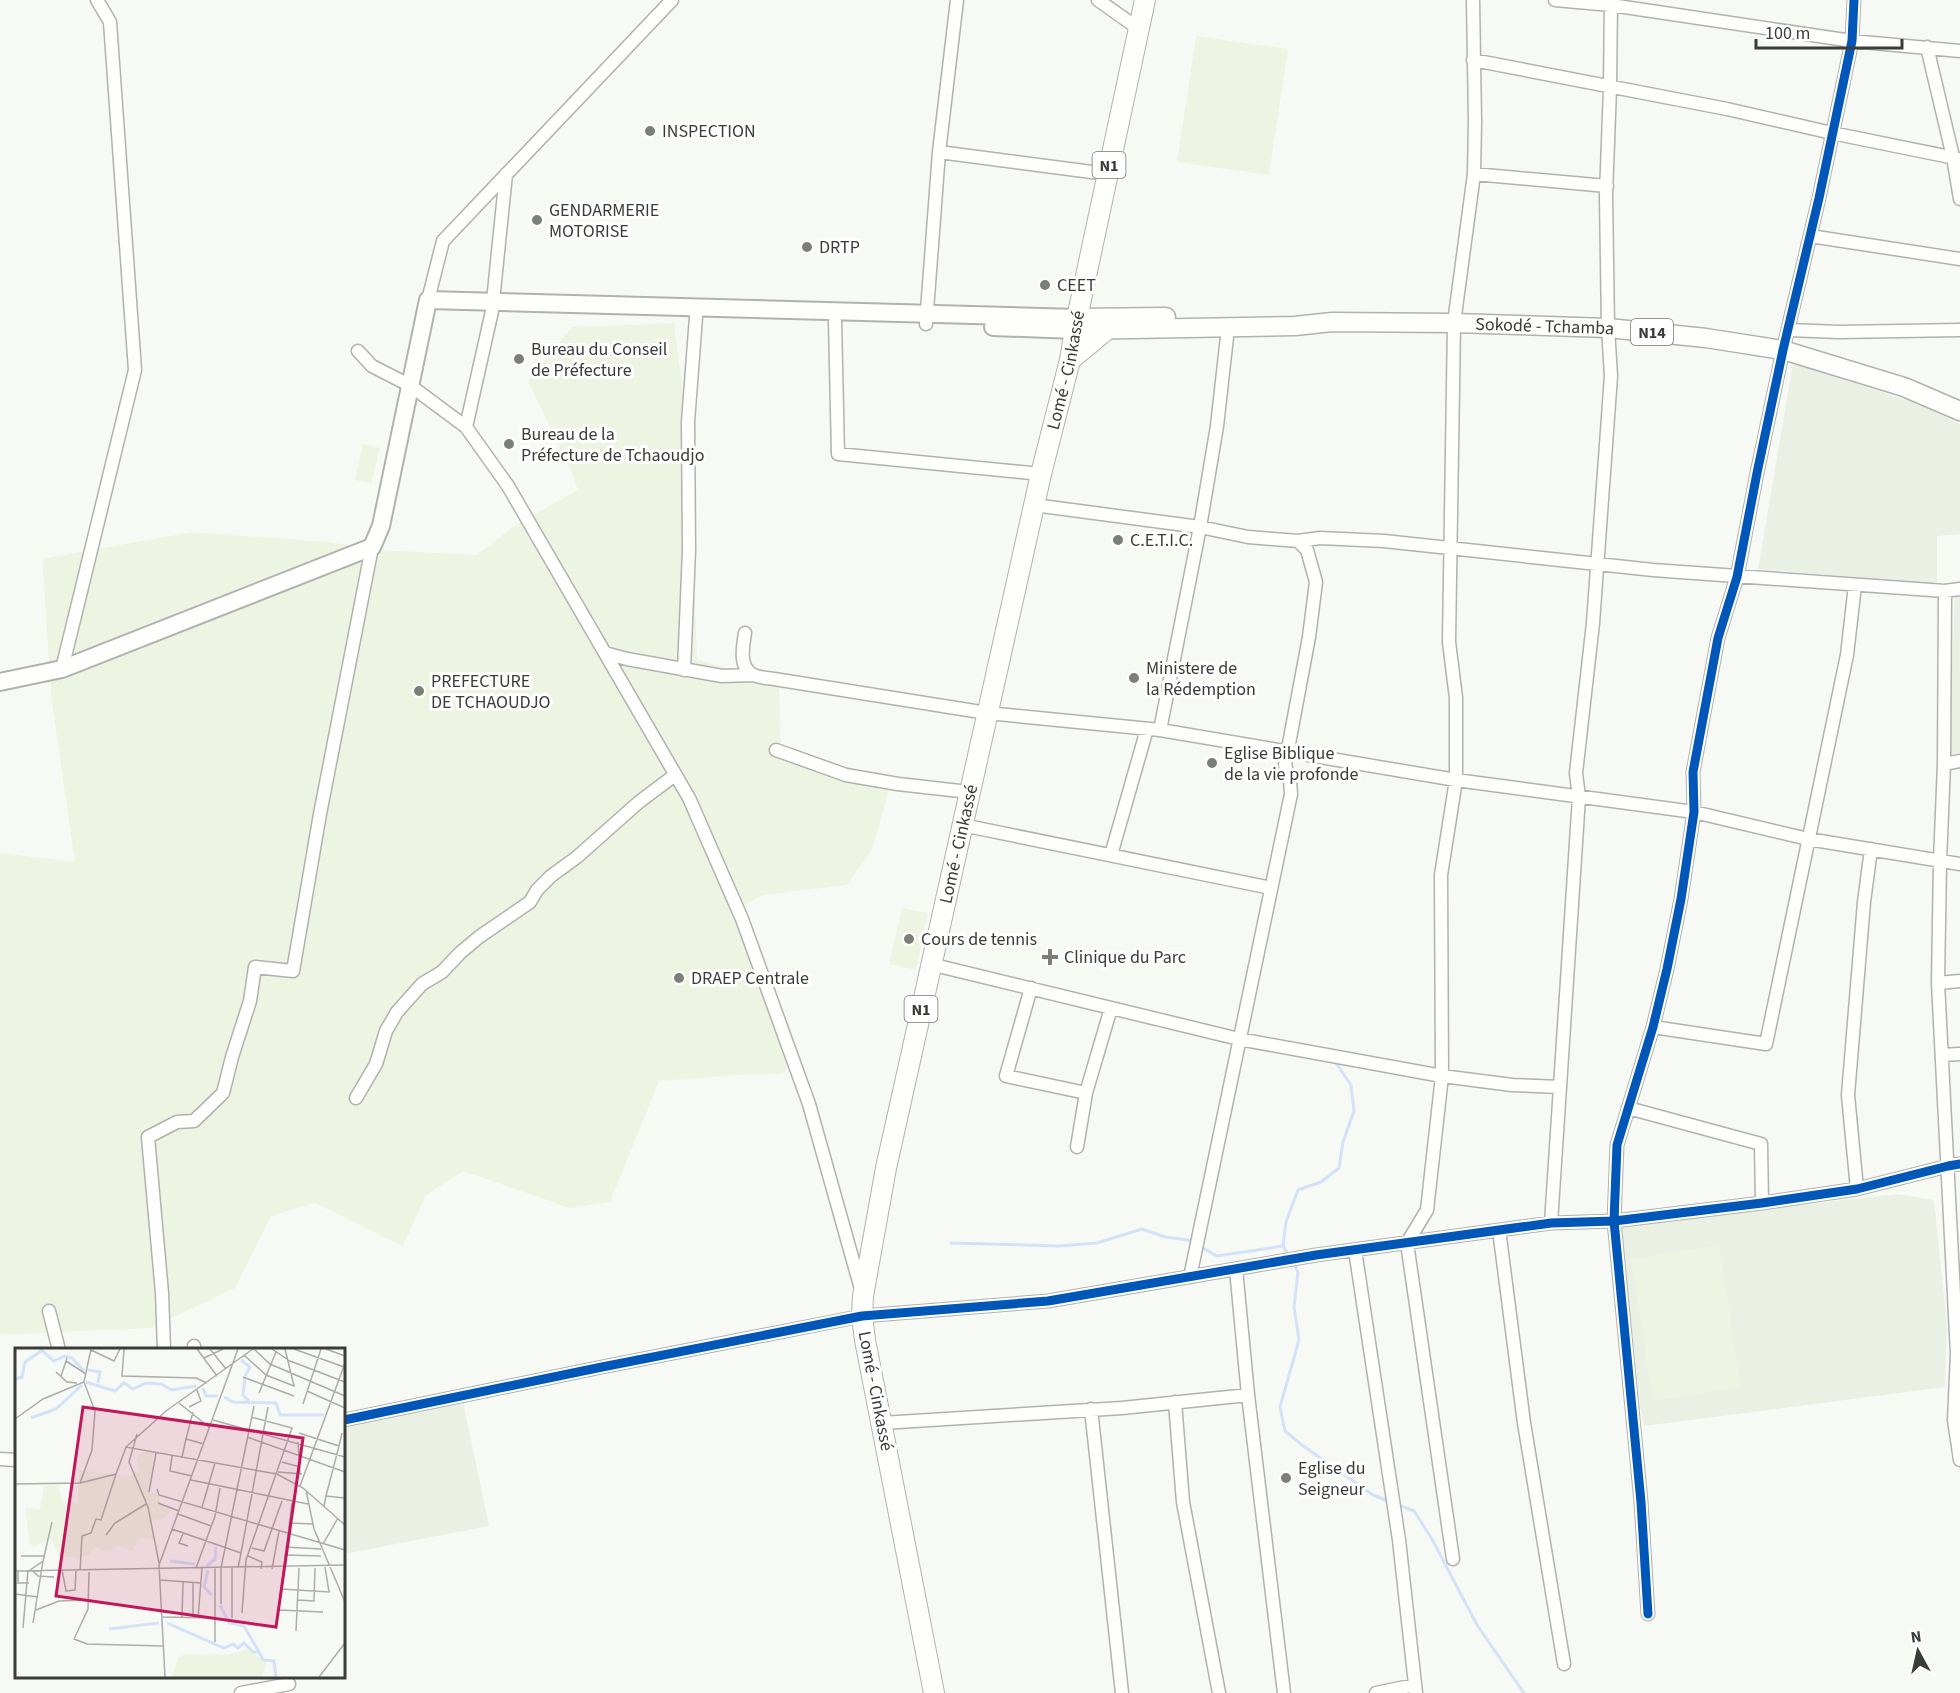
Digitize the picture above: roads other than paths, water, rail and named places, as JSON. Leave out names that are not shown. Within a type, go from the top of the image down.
[{"type":"highway","name":"Lomé - Cinkassé","points":[[934,1693],[862,1316],[862,1296],[886,1168],[930,964],[1041,474],[1070,360],[1145,0]]},
{"type":"highway","points":[[1070,360],[1105,331]]},
{"type":"main road","points":[[0,682],[62,669],[372,547],[381,526],[427,304],[1076,324]]},
{"type":"main road","points":[[493,306],[696,317],[835,321],[926,319]]},
{"type":"main road","name":"Sokodé - Tchamba","points":[[1076,324],[1295,318],[1332,322]]},
{"type":"main road","name":"Sokodé - Tchamba","points":[[1076,324],[1105,331],[1228,328],[1332,322],[1608,328],[1706,338],[1783,350],[1904,387],[1960,411]]},
{"type":"street","points":[[62,669],[135,370],[110,22],[98,0]]},
{"type":"street","points":[[427,304],[443,242],[672,0]]},
{"type":"street","points":[[926,319],[939,152],[957,0]]},
{"type":"street","points":[[1098,0],[1139,29]]},
{"type":"street","points":[[1453,1559],[1407,1243],[1427,1210],[1442,1076],[1441,875],[1456,780],[1456,698],[1449,642],[1454,323],[1474,174],[1473,0]]},
{"type":"street","points":[[1555,0],[1611,3],[1852,41],[1960,51]]},
{"type":"street","points":[[1648,1614],[1641,1502],[1614,1221],[1617,1145],[1653,1027],[1682,899],[1694,812],[1693,772],[1718,638],[1737,577],[1756,473],[1852,41],[1854,0]]},
{"type":"street","points":[[1551,1223],[1579,797],[1576,773],[1593,623],[1611,376],[1608,328],[1607,186],[1611,3]]},
{"type":"street","points":[[1927,47],[1957,158],[1960,199]]},
{"type":"street","points":[[1473,60],[1727,109],[1832,134],[1957,158]]},
{"type":"street","points":[[939,152],[1107,174]]},
{"type":"street","points":[[466,427],[493,306],[506,174]]},
{"type":"street","points":[[1474,174],[1607,186]]},
{"type":"street","points":[[1810,236],[1960,259]]},
{"type":"street","points":[[684,670],[689,550],[688,422],[696,317]]},
{"type":"street","points":[[835,321],[838,454],[1041,474]]},
{"type":"street","points":[[1160,730],[1217,426],[1228,328]]},
{"type":"street","points":[[1789,330],[1839,332],[1960,330]]},
{"type":"street","points":[[358,351],[372,366],[411,387],[466,427],[508,486],[688,798],[742,919],[809,1104],[862,1296]]},
{"type":"street","points":[[1034,505],[1200,526],[1248,537],[1298,541],[1320,538],[1384,541],[1597,565],[1737,577],[1945,591],[1960,589]]},
{"type":"street","points":[[1190,1277],[1291,794],[1290,780],[1285,765],[1309,637],[1316,582],[1307,550],[1298,541]]},
{"type":"street","points":[[164,1348],[162,1293],[148,1137],[177,1122],[194,1121],[223,1093],[250,1001],[255,967],[293,971],[320,814],[372,547]]},
{"type":"street","points":[[1653,1027],[1766,1044],[1847,655],[1855,585]]},
{"type":"street","points":[[1945,591],[1944,764],[1938,983],[1942,1055],[1954,1165],[1958,1354],[1954,1420],[1960,1460]]},
{"type":"street","points":[[745,633],[744,662],[753,675]]},
{"type":"street","points":[[605,653],[722,676],[753,675],[987,713],[1160,730],[1456,780],[1694,812],[1808,839],[1960,864]]},
{"type":"street","points":[[1111,855],[1147,729]]},
{"type":"street","points":[[776,750],[846,775],[969,792]]},
{"type":"street","points":[[1944,764],[1960,761]]},
{"type":"street","points":[[356,1098],[376,1064],[386,1031],[397,1012],[422,984],[442,972],[479,937],[530,902],[537,890],[551,876],[577,857],[639,802],[675,775]]},
{"type":"street","points":[[962,825],[1271,888]]},
{"type":"street","points":[[1857,1189],[1848,1095],[1863,912],[1871,849]]},
{"type":"street","points":[[930,964],[1239,1038],[1442,1076],[1512,1085],[1560,1087]]},
{"type":"street","points":[[1938,983],[1960,981]]},
{"type":"street","points":[[1031,988],[1006,1076],[1086,1094]]},
{"type":"street","points":[[1077,1147],[1086,1094],[1112,1008]]},
{"type":"street","points":[[1942,1055],[1960,1054]]},
{"type":"street","points":[[1628,1108],[1761,1144],[1762,1203]]},
{"type":"street","points":[[345,1420],[602,1366],[862,1316],[1048,1301],[1291,1260],[1499,1230],[1551,1223],[1614,1221],[1762,1203],[1857,1189],[1954,1165]]},
{"type":"street","points":[[1499,1230],[1524,1423],[1564,1664]]},
{"type":"street","points":[[1355,1250],[1399,1540],[1416,1689],[1376,1693]]},
{"type":"street","points":[[1236,1269],[1248,1395],[1285,1693]]},
{"type":"street","points":[[49,1311],[58,1348]]},
{"type":"street","points":[[882,1423],[1091,1409],[1248,1395]]},
{"type":"street","points":[[1175,1402],[1183,1502],[1219,1693]]},
{"type":"street","points":[[1091,1409],[1122,1693]]},
{"type":"street","points":[[0,1459],[15,1460]]},
{"type":"street","points":[[241,1693],[290,1685]]},
{"type":"waterway","points":[[1283,1246],[1286,1222],[1298,1190],[1321,1182],[1339,1168],[1343,1142],[1354,1111],[1351,1085],[1334,1060]]},
{"type":"waterway","points":[[951,1243],[1059,1246],[1097,1243],[1142,1229],[1193,1243]]},
{"type":"waterway","points":[[1199,1246],[1217,1256],[1283,1246],[1289,1256]]},
{"type":"waterway","points":[[1294,1264],[1298,1272],[1294,1307],[1299,1340],[1280,1407],[1285,1431],[1373,1495],[1390,1502]]},
{"type":"waterway","points":[[1396,1504],[1414,1511],[1432,1539],[1477,1625],[1524,1693]]},
{"type":"place","name":"INSPECTION","points":[[650,131]]},
{"type":"place","name":"GENDARMERIE MOTORISE","points":[[537,220]]},
{"type":"place","name":"DRTP","points":[[807,247]]},
{"type":"place","name":"CEET","points":[[1045,285]]},
{"type":"place","name":"Bureau du Conseil de Préfecture","points":[[519,359]]},
{"type":"place","name":"Bureau de la Préfecture de Tchaoudjo","points":[[509,444]]},
{"type":"place","name":"C.E.T.I.C.","points":[[1118,540]]},
{"type":"place","name":"Ministere de la Rédemption","points":[[1134,678]]},
{"type":"place","name":"PREFECTURE DE TCHAOUDJO","points":[[419,691]]},
{"type":"place","name":"Eglise Biblique de la vie profonde","points":[[1212,763]]},
{"type":"place","name":"Cours de tennis","points":[[909,939]]},
{"type":"place","name":"Clinique du Parc","points":[[1050,957]]},
{"type":"place","name":"DRAEP Centrale","points":[[679,978]]},
{"type":"place","name":"Eglise du Seigneur","points":[[1286,1478]]}]
